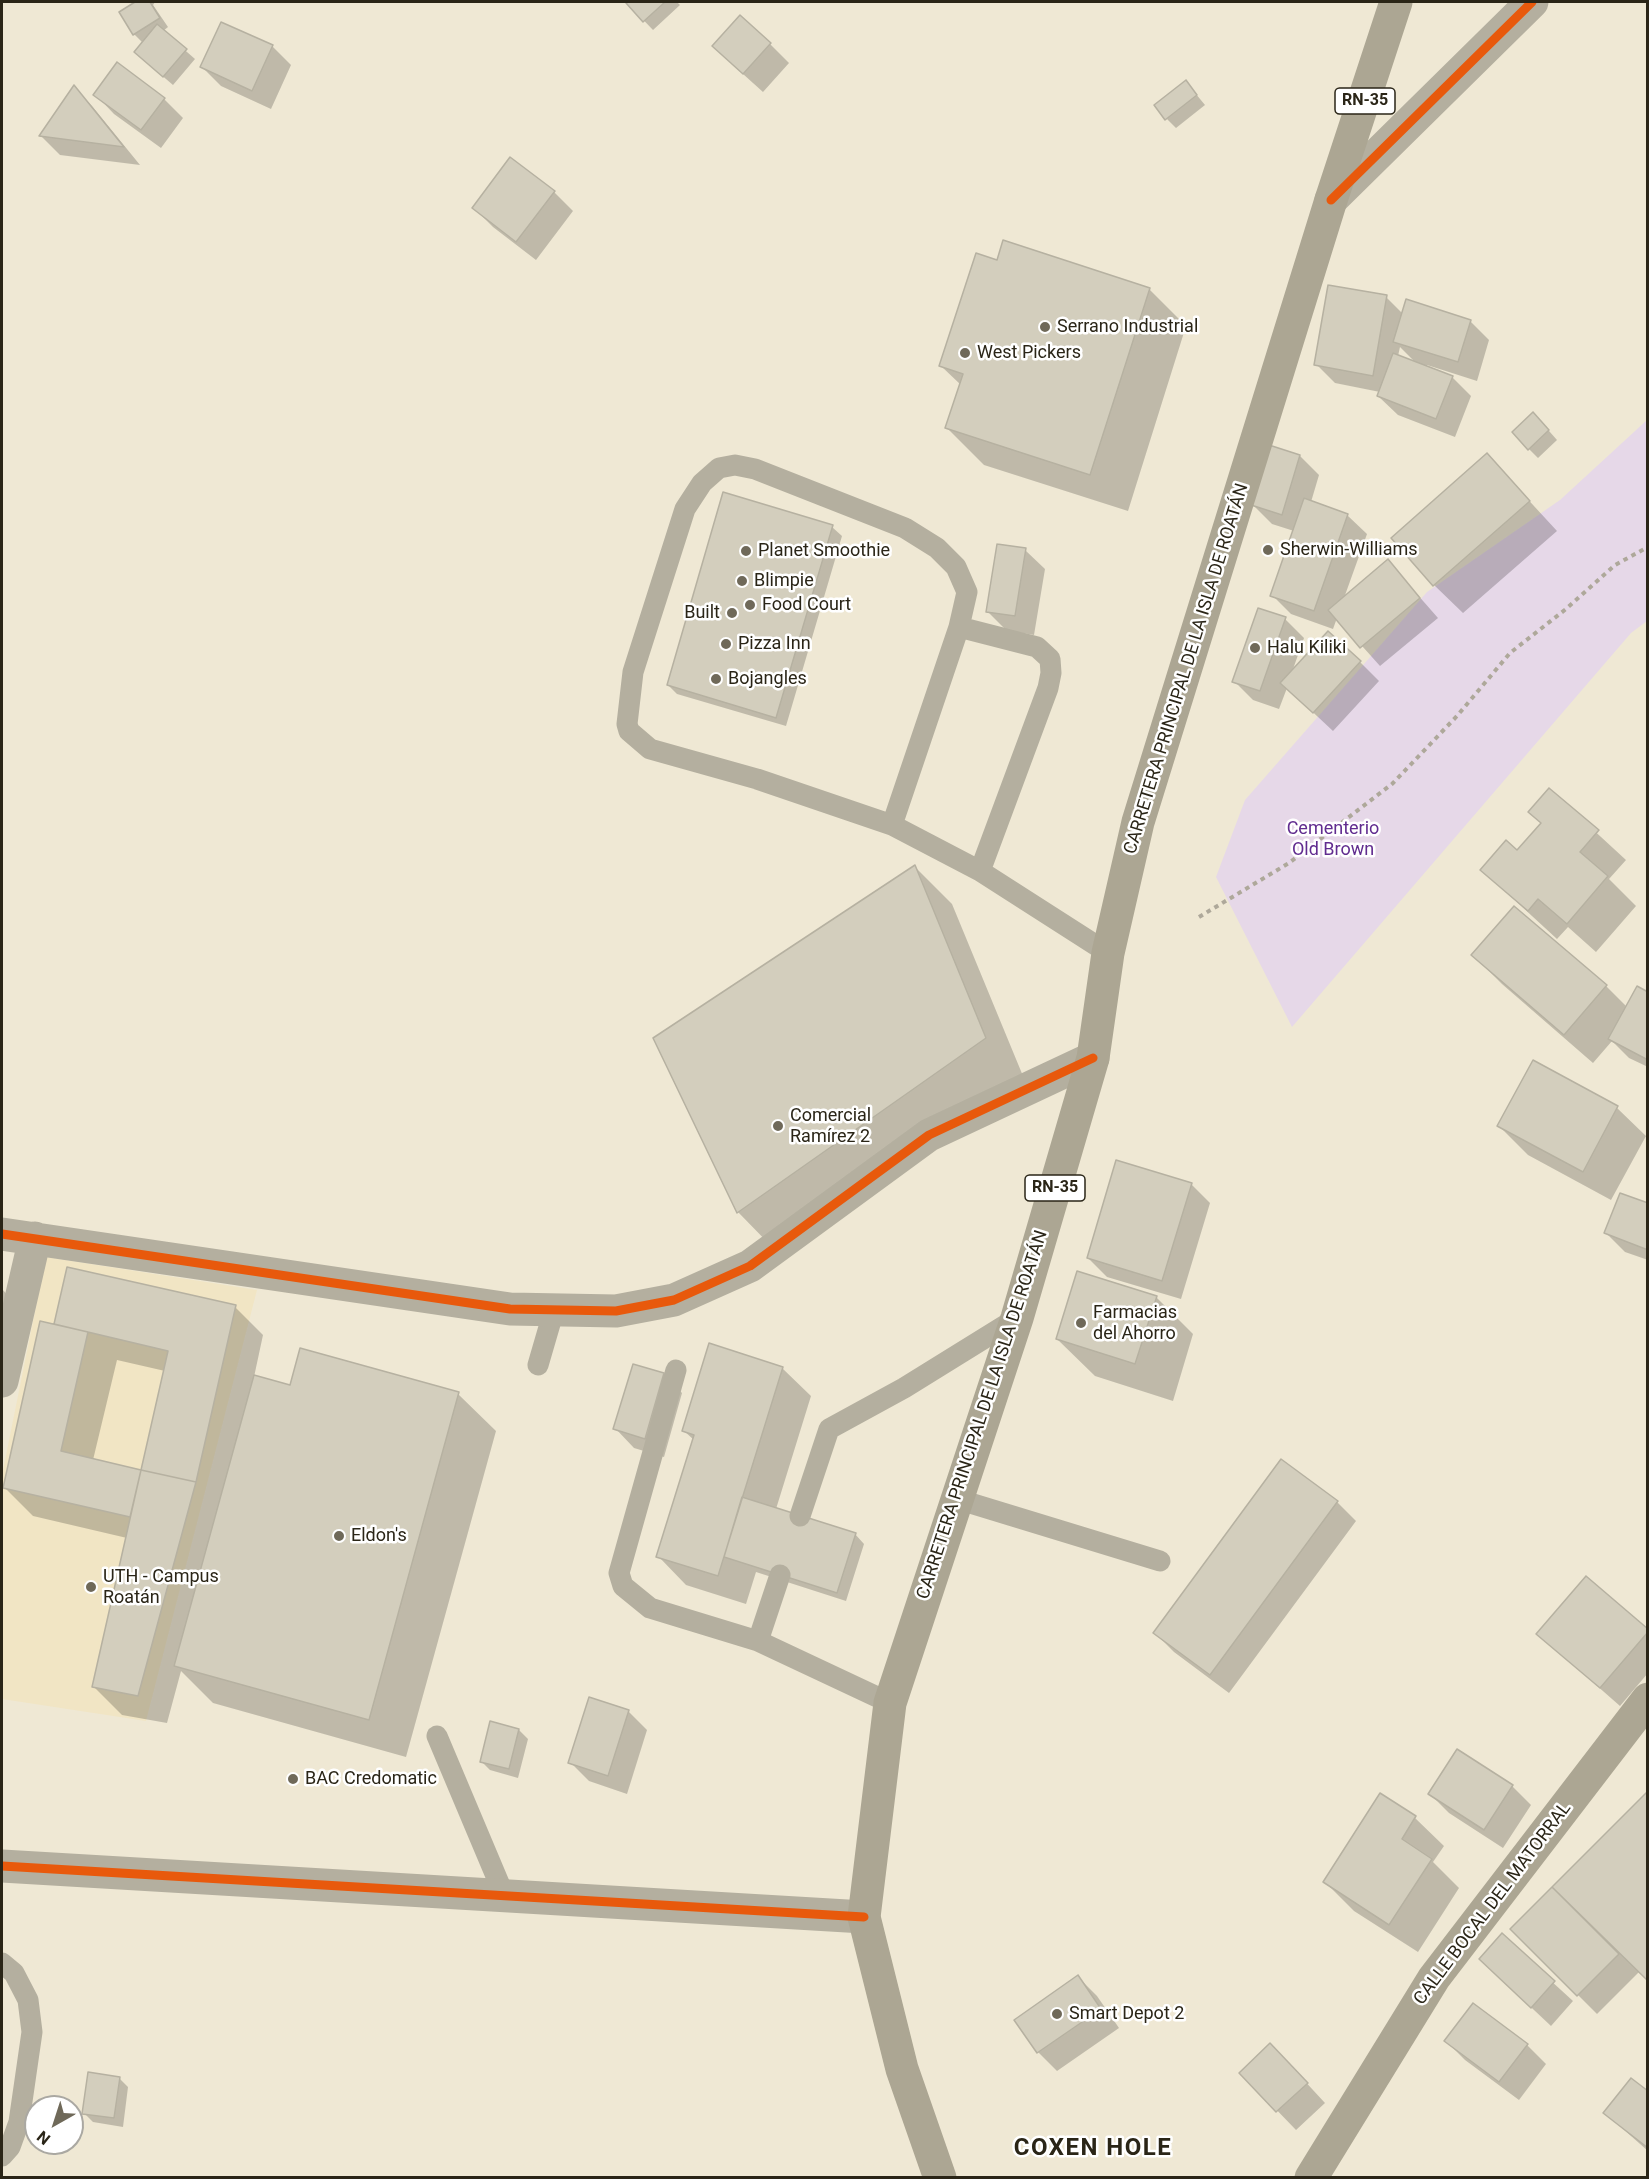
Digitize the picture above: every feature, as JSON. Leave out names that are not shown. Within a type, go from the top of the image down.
[{"type":"main road","name":"CARRETERA PRINCIPAL DE LA ISLA DE ROATÁN","points":[[940,2178],[902,2069],[864,1917],[890,1703],[1017,1318],[1093,1058],[1108,953],[1138,822],[1331,200],[1396,2]]},
{"type":"main road","name":"CALLE BOCAL DEL MATORRAL","points":[[1311,2178],[1434,1978],[1647,1699]]},
{"type":"street","points":[[1331,200],[1532,2]]},
{"type":"street","points":[[2,1234],[510,1309],[616,1311],[674,1300],[750,1266],[929,1135],[1093,1058]]},
{"type":"street","points":[[2,1382],[35,1238]]},
{"type":"street","points":[[2,1866],[864,1917]]},
{"type":"lane","points":[[892,825],[959,627],[967,592],[956,567],[937,548],[905,528],[755,469],[735,465],[719,468],[702,483],[685,509],[633,672],[627,724],[629,731],[650,749],[757,779],[892,825],[980,871],[1108,953]]},
{"type":"lane","points":[[959,627],[1036,647],[1050,659],[1052,673],[980,871]]},
{"type":"lane","points":[[538,1365],[554,1310]]},
{"type":"lane","points":[[800,1516],[829,1429],[904,1388],[1017,1318]]},
{"type":"lane","points":[[676,1370],[619,1573],[623,1586],[650,1608],[758,1641],[890,1703]]},
{"type":"lane","points":[[957,1499],[1160,1561]]},
{"type":"lane","points":[[758,1641],[780,1575]]},
{"type":"lane","points":[[437,1736],[504,1895]]},
{"type":"lane","points":[[2,1963],[14,1973],[28,2000],[32,2032],[19,2122],[10,2147],[2,2156]]},
{"type":"path","points":[[1199,917],[1289,863],[1392,784],[1457,716],[1510,653],[1566,609],[1615,565],[1647,547]]},
{"type":"shaded area","name":"UTH - Campus Roatán","points":[[46,1257],[257,1290],[146,1721],[2,1699],[2,1475]]},
{"type":"green space","name":"Cementerio Old Brown","points":[[1647,420],[1647,621],[1631,633],[1292,1027],[1216,877],[1245,800],[1427,592],[1560,500]]},
{"type":"building","points":[[135,2],[150,2],[160,18],[133,35],[119,12]]},
{"type":"building","points":[[665,2],[643,22],[626,3]]},
{"type":"building","points":[[740,15],[771,43],[743,74],[712,46]]},
{"type":"building","points":[[221,22],[273,45],[252,91],[200,67]]},
{"type":"building","points":[[157,24],[187,49],[163,77],[134,52]]},
{"type":"building","points":[[117,62],[165,98],[141,130],[93,95]]},
{"type":"building","points":[[1186,80],[1197,95],[1165,120],[1154,105]]},
{"type":"building","points":[[74,85],[124,147],[39,136]]},
{"type":"building","points":[[510,157],[555,191],[516,242],[472,208]]},
{"type":"building","name":"Serrano Industrial","points":[[1003,240],[1150,288],[1090,475],[945,428],[963,374],[939,366],[976,253],[997,260]]},
{"type":"building","points":[[1328,285],[1387,295],[1373,376],[1314,365]]},
{"type":"building","points":[[1406,299],[1471,320],[1458,362],[1393,342]]},
{"type":"building","points":[[1393,353],[1453,376],[1436,419],[1377,396]]},
{"type":"building","points":[[1533,412],[1549,430],[1528,450],[1512,432]]},
{"type":"building","points":[[1269,445],[1300,455],[1282,515],[1251,505]]},
{"type":"building","points":[[1487,453],[1530,501],[1433,586],[1391,538]]},
{"type":"building","name":"Food Court","points":[[723,492],[833,525],[776,718],[667,685]]},
{"type":"building","points":[[1304,498],[1348,514],[1314,611],[1270,596]]},
{"type":"building","points":[[997,544],[1026,548],[1015,616],[986,612]]},
{"type":"building","points":[[1388,559],[1420,598],[1360,648],[1328,610]]},
{"type":"building","points":[[1258,608],[1286,617],[1260,691],[1232,682]]},
{"type":"building","points":[[1328,631],[1361,661],[1313,713],[1280,683]]},
{"type":"building","points":[[1549,788],[1599,830],[1580,852],[1608,876],[1567,924],[1538,899],[1528,911],[1480,870],[1506,840],[1517,850],[1541,823],[1528,812]]},
{"type":"building","name":"Comercial Ramírez 2","points":[[915,865],[986,1038],[737,1213],[653,1038]]},
{"type":"building","points":[[1514,906],[1607,985],[1564,1035],[1471,955]]},
{"type":"building","points":[[1637,986],[1648,992],[1648,1060],[1608,1039]]},
{"type":"building","points":[[1533,1060],[1618,1106],[1583,1172],[1497,1126]]},
{"type":"building","points":[[1116,1160],[1192,1183],[1162,1281],[1087,1258]]},
{"type":"building","points":[[1620,1193],[1648,1203],[1648,1250],[1604,1233]]},
{"type":"building","points":[[67,1267],[236,1305],[196,1482],[141,1470],[168,1351],[54,1324]]},
{"type":"building","points":[[1077,1271],[1157,1296],[1135,1364],[1056,1339]]},
{"type":"building","points":[[40,1321],[88,1332],[61,1451],[141,1470],[130,1517],[3,1488]]},
{"type":"building","points":[[709,1343],[783,1367],[718,1576],[656,1557],[694,1435],[682,1431]]},
{"type":"building","points":[[300,1348],[459,1392],[369,1720],[174,1666],[254,1375],[290,1385]]},
{"type":"building","points":[[633,1364],[664,1373],[645,1439],[613,1429]]},
{"type":"building","points":[[1281,1459],[1338,1501],[1210,1675],[1153,1633]]},
{"type":"building","points":[[141,1470],[196,1482],[138,1696],[92,1687]]},
{"type":"building","points":[[742,1497],[856,1533],[837,1593],[724,1557]]},
{"type":"building","points":[[1586,1576],[1648,1629],[1648,1632],[1600,1688],[1536,1634]]},
{"type":"building","points":[[589,1697],[629,1710],[608,1776],[568,1763]]},
{"type":"building","points":[[490,1721],[519,1729],[509,1769],[480,1762]]},
{"type":"building","points":[[1457,1749],[1513,1785],[1484,1830],[1428,1794]]},
{"type":"building","points":[[1648,1791],[1648,1981],[1552,1887]]},
{"type":"building","points":[[1380,1793],[1416,1816],[1402,1839],[1432,1859],[1389,1925],[1323,1882]]},
{"type":"building","points":[[1552,1887],[1619,1954],[1577,1996],[1510,1929]]},
{"type":"building","points":[[1502,1933],[1555,1981],[1531,2008],[1479,1959]]},
{"type":"building","name":"Smart Depot 2","points":[[1078,1975],[1101,2009],[1037,2053],[1014,2020]]},
{"type":"building","points":[[1473,2003],[1528,2044],[1499,2082],[1444,2041]]},
{"type":"building","points":[[1270,2043],[1308,2083],[1276,2112],[1239,2073]]},
{"type":"building","points":[[88,2072],[120,2077],[114,2118],[84,2114]]},
{"type":"building","points":[[1631,2078],[1648,2091],[1648,2148],[1603,2113]]},
{"type":"cycle path","points":[[1331,200],[1532,2]]},
{"type":"cycle path","points":[[2,1234],[510,1309],[616,1311],[674,1300],[750,1266],[929,1135],[1093,1058]]},
{"type":"cycle path","points":[[2,1866],[864,1917]]},
{"type":"place","name":"Serrano Industrial","points":[[1045,327]]},
{"type":"place","name":"West Pickers","points":[[965,353]]},
{"type":"place","name":"Sherwin-Williams","points":[[1268,550]]},
{"type":"place","name":"Planet Smoothie","points":[[746,551]]},
{"type":"place","name":"Blimpie","points":[[742,581]]},
{"type":"place","name":"Food Court","points":[[750,605]]},
{"type":"place","name":"Built","points":[[732,613]]},
{"type":"place","name":"Pizza Inn","points":[[726,644]]},
{"type":"place","name":"Halu Kiliki","points":[[1255,648]]},
{"type":"place","name":"Bojangles","points":[[716,679]]},
{"type":"place","name":"Comercial Ramírez 2","points":[[778,1126]]},
{"type":"place","name":"Farmacias del Ahorro","points":[[1081,1323]]},
{"type":"place","name":"Eldon's","points":[[339,1536]]},
{"type":"place","name":"UTH - Campus Roatán","points":[[91,1587]]},
{"type":"place","name":"BAC Credomatic","points":[[293,1779]]},
{"type":"place","name":"Smart Depot 2","points":[[1057,2014]]},
{"type":"district","name":"COXEN HOLE","points":[[1093,2149]]}]
